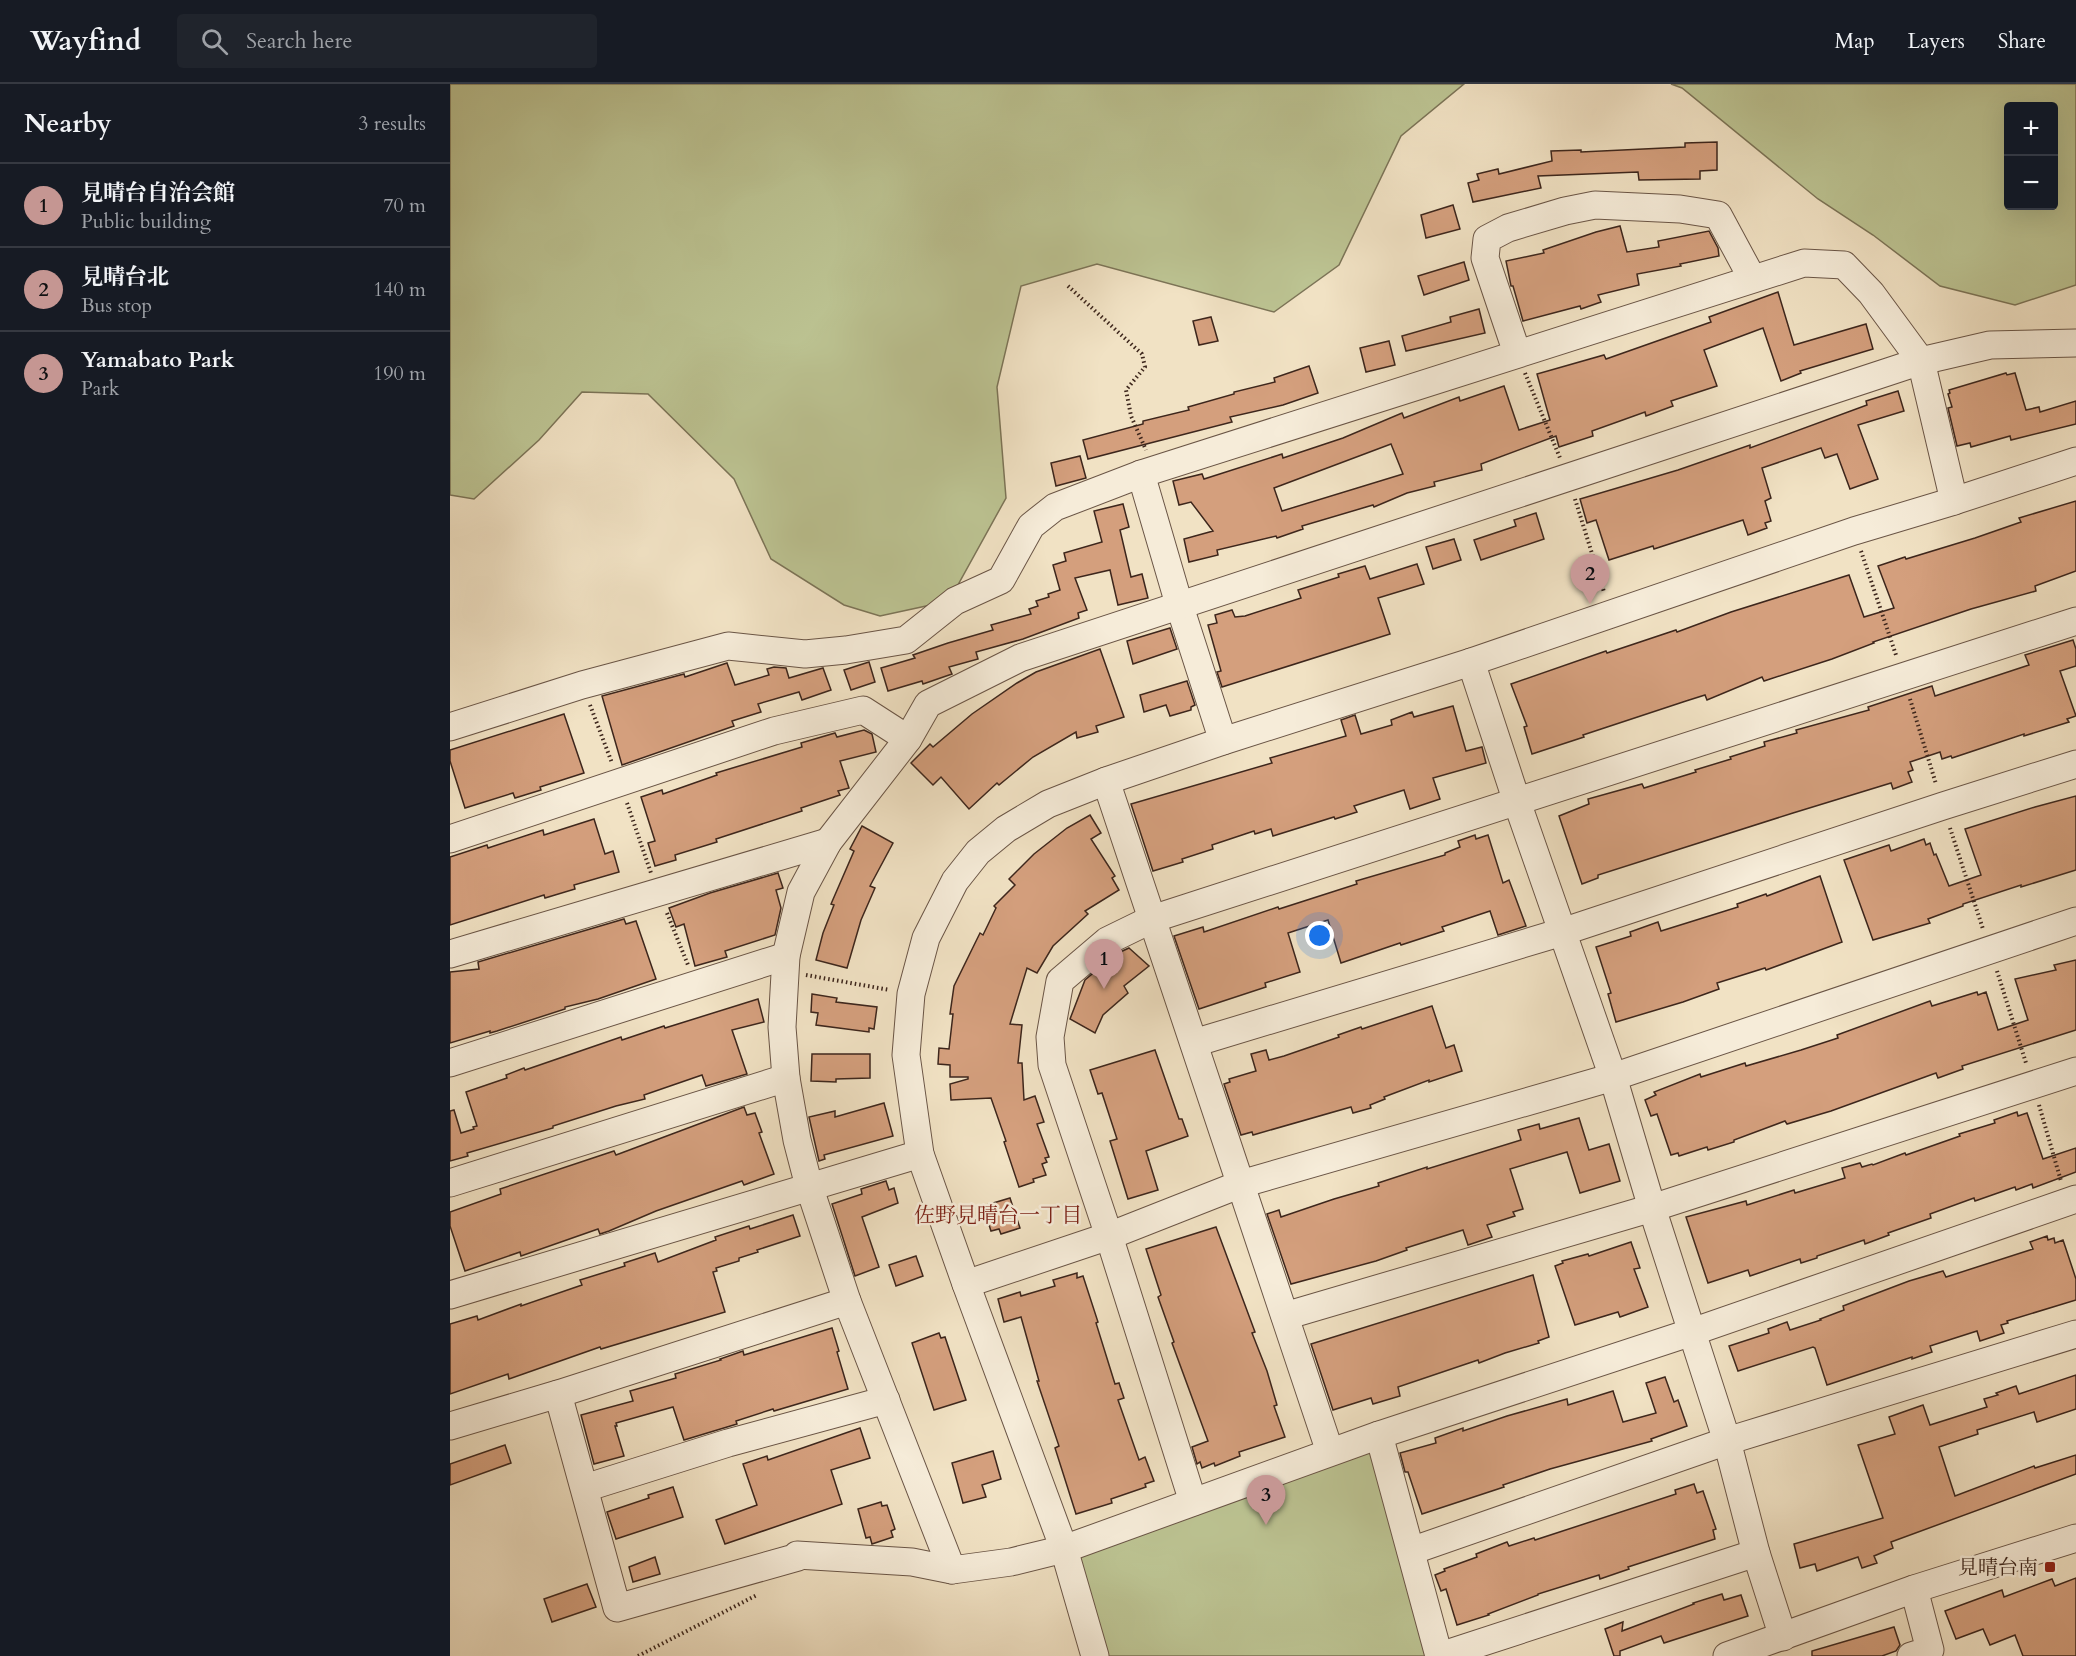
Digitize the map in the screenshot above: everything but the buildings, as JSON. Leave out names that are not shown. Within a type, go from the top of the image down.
[{"type":"street","points":[[1517,353],[1485,258],[1487,239],[1508,228],[1565,211],[1595,205],[1680,209],[1718,215],[1752,278]]},
{"type":"street","points":[[450,727],[582,685],[728,646],[805,654],[906,640],[955,601],[1000,580],[1031,526],[1054,507],[1148,472],[1804,263],[1844,265],[1871,293],[1921,361],[1954,501]]},
{"type":"street","points":[[952,1570],[847,1301],[809,1186],[797,1140],[786,1078],[782,1027],[785,963],[801,892],[828,842],[908,739],[928,704],[1020,658],[1921,361],[1990,345],[2076,343]]},
{"type":"street","points":[[1095,1656],[1064,1549],[966,1284],[921,1154],[906,1055],[911,994],[926,938],[955,881],[978,852],[1006,829],[1048,804],[1106,781],[1471,662],[1854,531],[2076,461]]},
{"type":"street","points":[[1148,472],[1179,604],[1223,741]]},
{"type":"street","points":[[1193,1502],[1052,1065],[1050,1036],[1060,981],[1107,941],[1152,919],[2076,621]]},
{"type":"street","points":[[1471,662],[1517,802],[1613,1077],[1652,1208],[1727,1441],[1756,1553],[1783,1637]]},
{"type":"street","points":[[450,839],[774,731],[863,710],[908,739]]},
{"type":"street","points":[[1194,1043],[1562,932],[2076,764]]},
{"type":"street","points":[[1106,781],[1330,1452]]},
{"type":"street","points":[[450,954],[828,842]]},
{"type":"street","points":[[966,1284],[1109,1236],[1241,1184],[1613,1077],[2076,921]]},
{"type":"street","points":[[450,1063],[696,984],[785,963]]},
{"type":"street","points":[[1285,1316],[1652,1208],[2076,1071]]},
{"type":"street","points":[[450,1183],[786,1078]]},
{"type":"street","points":[[450,1295],[921,1154]]},
{"type":"street","points":[[558,1394],[617,1608],[798,1557],[796,1556],[912,1562],[952,1570],[1011,1562],[1064,1549],[1378,1434],[1692,1332],[2072,1201]]},
{"type":"street","points":[[450,1426],[558,1394],[847,1301]]},
{"type":"street","points":[[1411,1551],[1727,1441],[2076,1334]]},
{"type":"street","points":[[585,1488],[728,1443],[886,1400]]},
{"type":"street","points":[[1378,1434],[1439,1656],[1756,1553]]},
{"type":"street","points":[[1727,1656],[1914,1589],[2076,1538]]},
{"type":"street","points":[[1911,1656],[1929,1650],[1914,1589]]},
{"type":"path","points":[[1068,285],[1142,354],[1145,367],[1126,390],[1131,416],[1148,472]]},
{"type":"path","points":[[1854,531],[2072,1201]]},
{"type":"path","points":[[582,685],[658,891],[696,984]]},
{"type":"path","points":[[785,963],[911,994]]},
{"type":"path","points":[[638,1656],[762,1592]]},
{"type":"green space","points":[[450,84],[1464,84],[1401,136],[1339,265],[1274,312],[1097,264],[1021,286],[997,387],[1006,498],[949,601],[880,616],[844,605],[771,559],[734,479],[648,394],[582,392],[539,440],[474,499],[450,495]]},
{"type":"green space","points":[[1671,84],[2076,84],[2076,285],[2015,305],[1940,286],[1873,235],[1818,199],[1682,88]]},
{"type":"green space","points":[[1379,1435],[1439,1656],[1095,1656],[1064,1549]]},
{"type":"place","name":"見晴台北","points":[[1590,604]]},
{"type":"place","name":"見晴台自治会館","points":[[1104,989]]},
{"type":"place","name":"Yamabato Park","points":[[1266,1525]]},
{"type":"place","name":"見晴台南","points":[[2050,1567]]},
{"type":"district","name":"佐野見晴台一丁目","points":[[998,1215]]}]
